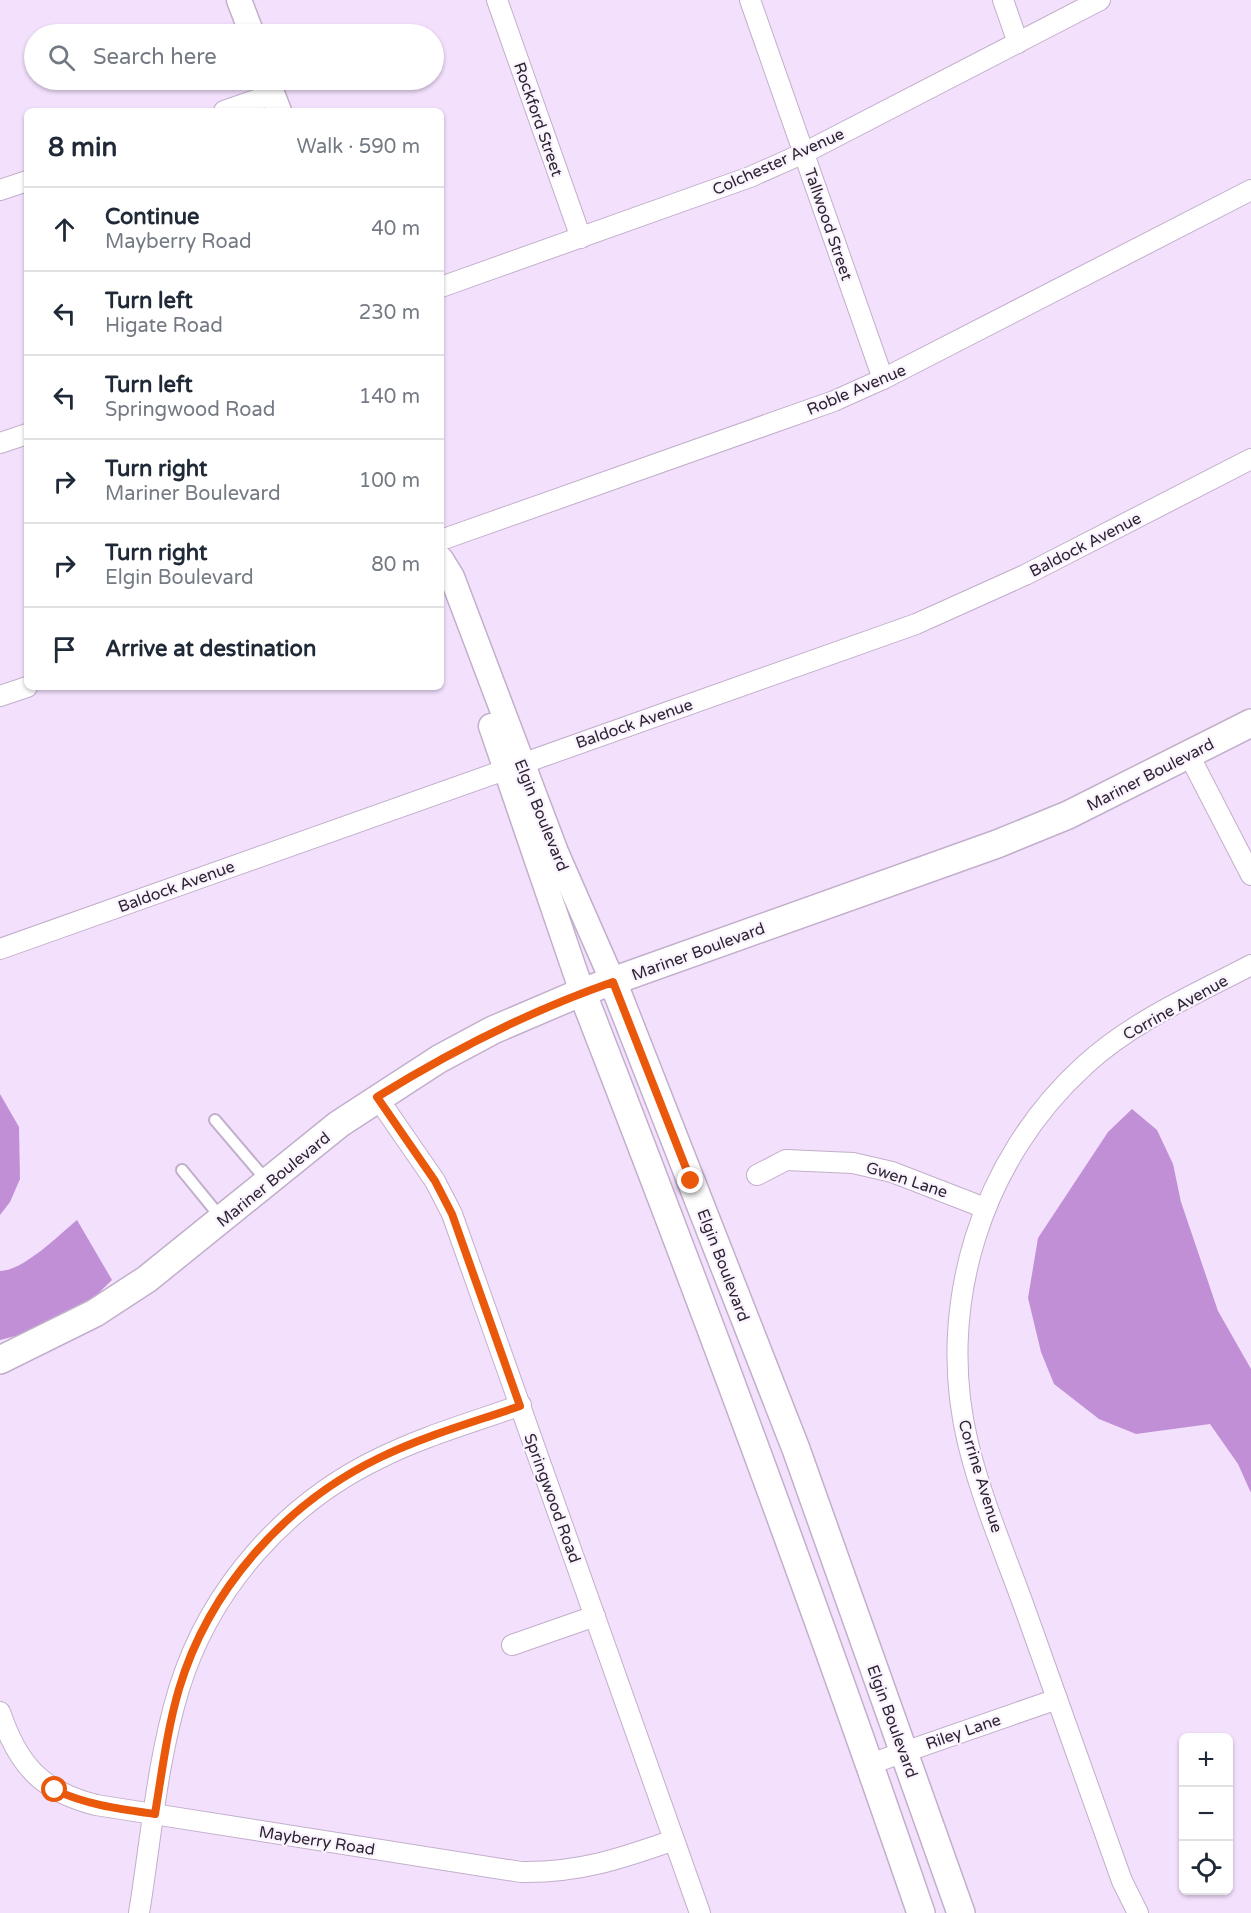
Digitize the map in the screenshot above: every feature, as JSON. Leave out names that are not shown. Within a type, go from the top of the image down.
[{"type":"main road","name":"Mariner Boulevard","points":[[0,1360],[95,1313],[147,1279],[377,1097],[439,1059],[493,1030],[582,992],[997,844],[1068,815],[1251,723]]},
{"type":"main road","name":"Elgin Boulevard","points":[[613,982],[796,1449],[961,1913]]},
{"type":"main road","name":"Elgin Boulevard","points":[[582,992],[665,1203],[870,1764],[921,1913]]},
{"type":"street","points":[[239,0],[248,24]]},
{"type":"street","name":"Rockford Street","points":[[497,0],[580,237]]},
{"type":"street","name":"Tallwood Street","points":[[750,0],[883,379]]},
{"type":"street","points":[[1003,0],[1017,43]]},
{"type":"street","name":"Colchester Avenue","points":[[444,286],[750,177],[804,153],[1100,0]]},
{"type":"street","points":[[233,108],[273,95]]},
{"type":"street","points":[[0,190],[24,182]]},
{"type":"street","name":"Roble Avenue","points":[[444,539],[834,400],[883,379],[1251,190]]},
{"type":"street","points":[[0,443],[24,435]]},
{"type":"street","name":"Baldock Avenue","points":[[0,949],[513,765],[916,624],[1025,575],[1251,459]]},
{"type":"street","name":"Elgin Boulevard","points":[[444,564],[452,577],[513,765],[582,992]]},
{"type":"street","name":"Elgin Boulevard","points":[[444,580],[513,765],[556,852],[613,982]]},
{"type":"street","points":[[0,696],[24,688]]},
{"type":"street","points":[[1189,754],[1251,875]]},
{"type":"street","name":"Corrine Avenue","points":[[1138,1913],[1122,1881],[980,1480],[961,1404],[958,1364],[959,1321],[972,1245],[985,1208],[1006,1163],[1029,1127],[1085,1065],[1147,1020],[1251,965]]},
{"type":"street","name":"Springwood Road","points":[[377,1097],[435,1181],[452,1214],[700,1913]]},
{"type":"street","name":"Gwen Lane","points":[[757,1175],[786,1160],[854,1163],[892,1172],[985,1208]]},
{"type":"street","points":[[139,1913],[170,1723],[192,1653],[230,1586],[256,1552],[291,1517],[345,1476],[414,1443],[520,1406]]},
{"type":"street","points":[[512,1645],[595,1616]]},
{"type":"street","name":"Riley Lane","points":[[870,1764],[1057,1699]]},
{"type":"street","name":"Mayberry Road","points":[[0,1712],[10,1741],[25,1764],[55,1790],[74,1799],[96,1805],[520,1872],[582,1869],[674,1840]]},
{"type":"lane","points":[[215,1120],[268,1182]]},
{"type":"lane","points":[[182,1170],[223,1220]]},
{"type":"shaded area","points":[[0,1094],[19,1127],[20,1179],[10,1202],[0,1215]]},
{"type":"shaded area","points":[[1132,1109],[1157,1130],[1173,1164],[1181,1202],[1218,1311],[1251,1369],[1251,1493],[1238,1464],[1210,1424],[1136,1434],[1099,1419],[1054,1384],[1041,1352],[1028,1298],[1038,1238],[1108,1132]]},
{"type":"shaded area","points":[[77,1220],[112,1280],[80,1311],[53,1326],[0,1340],[0,1271],[30,1259]]},
{"type":"route","points":[[55,1790],[74,1799],[96,1805],[155,1814],[170,1723],[192,1653],[208,1620],[256,1552],[284,1523],[312,1499],[345,1476],[380,1457],[414,1443],[520,1406],[452,1214],[435,1181],[377,1097],[439,1059],[493,1030],[546,1006],[613,982],[691,1181]]}]
